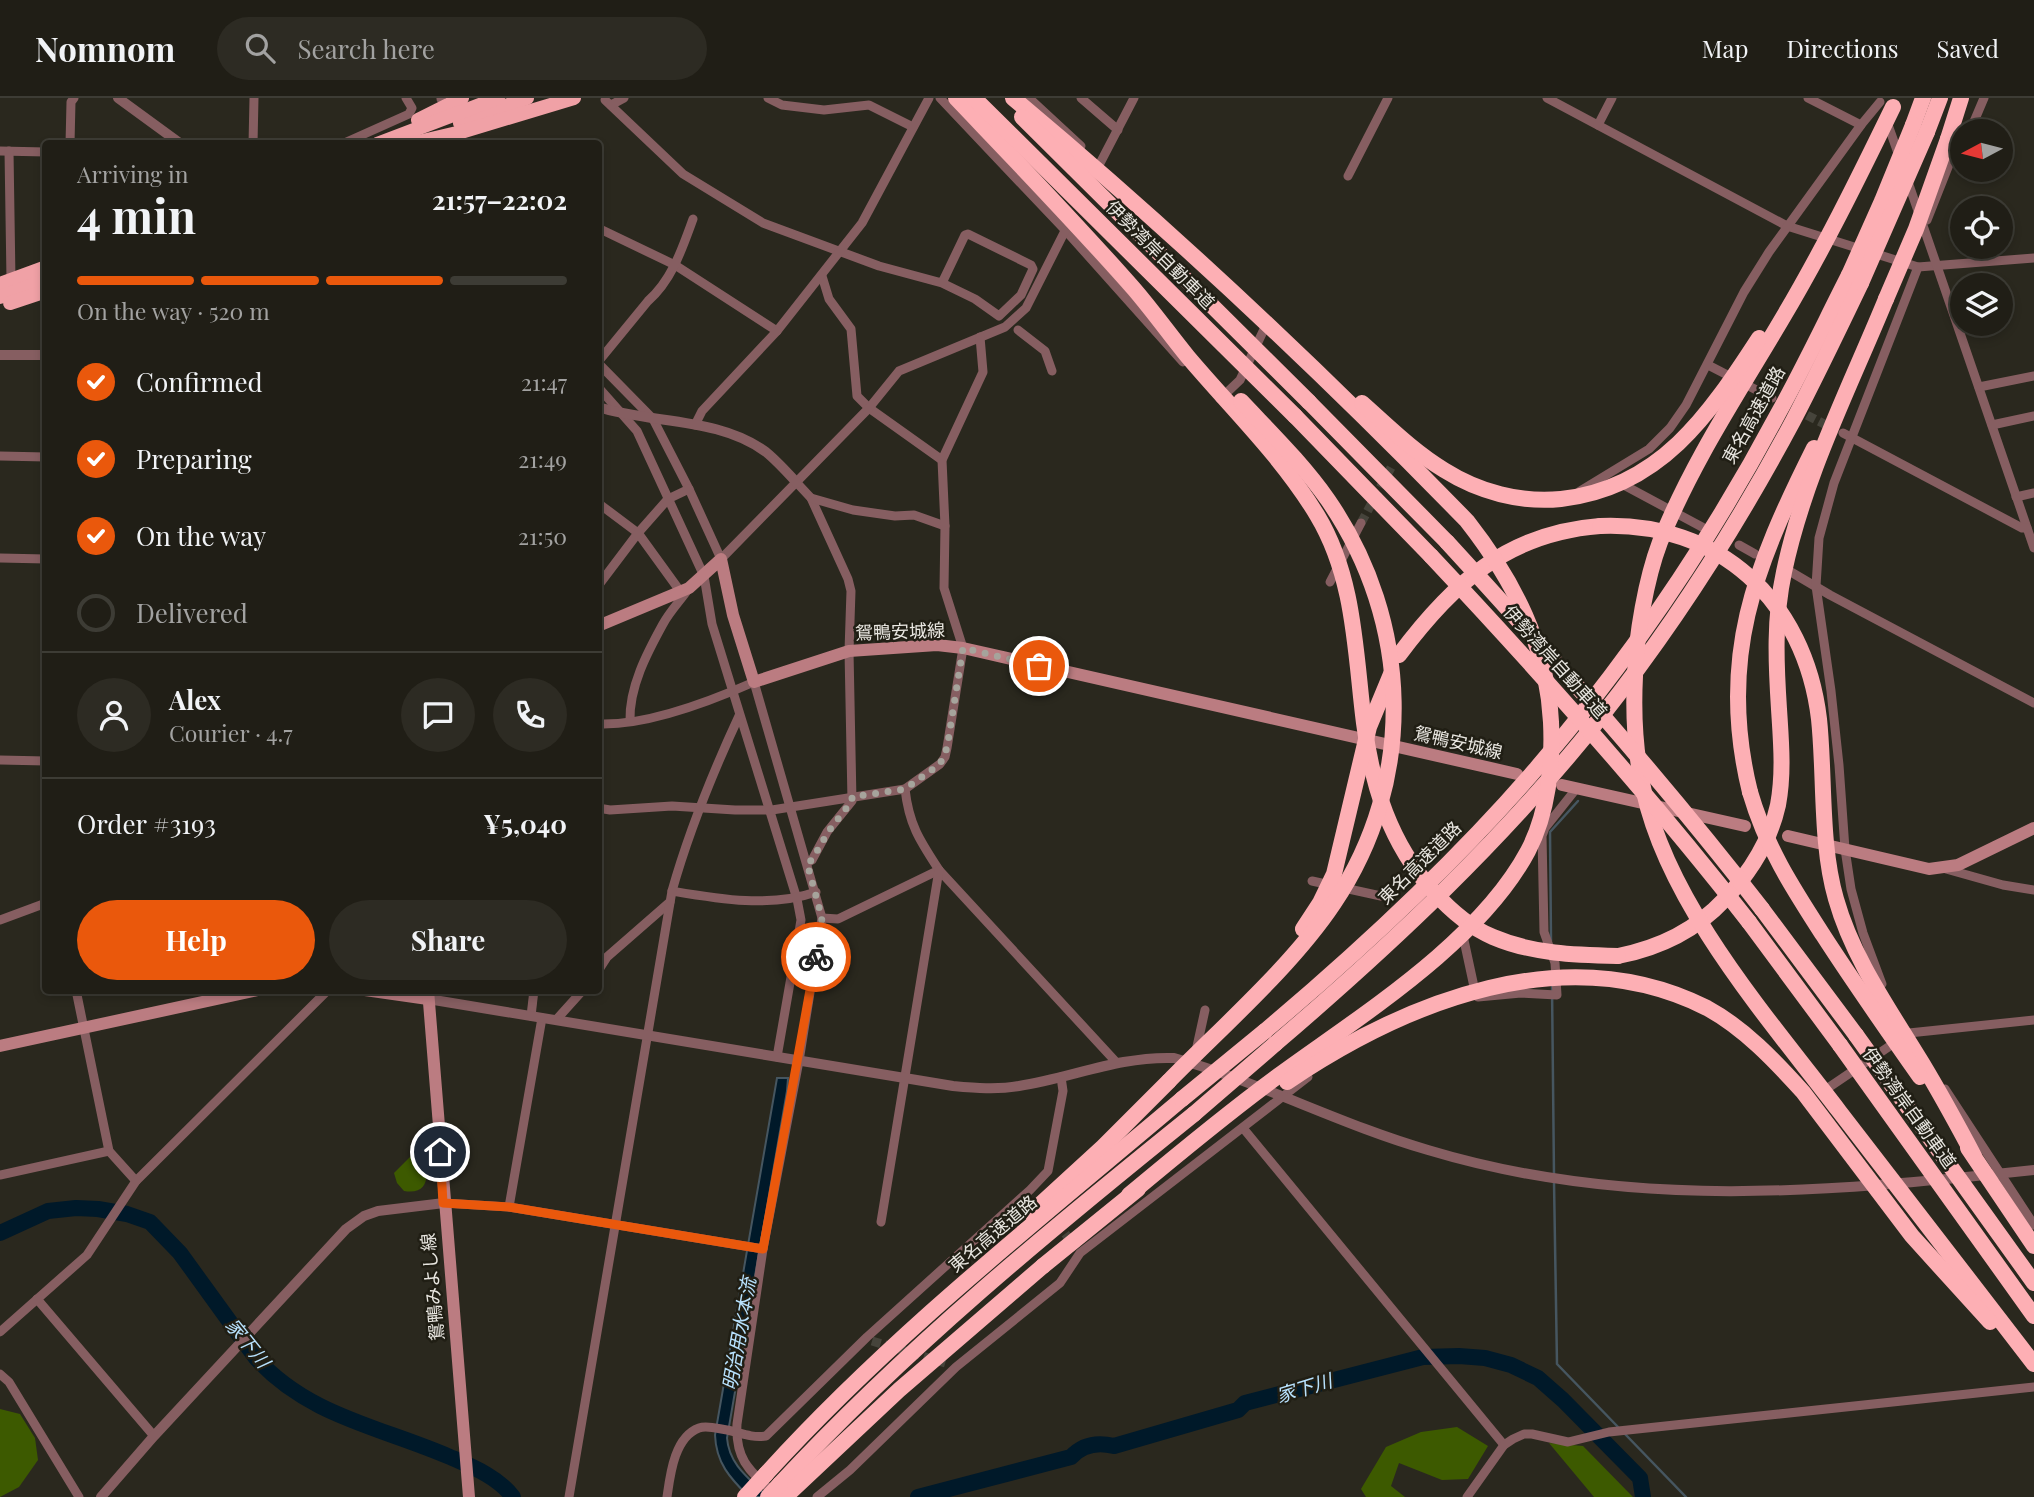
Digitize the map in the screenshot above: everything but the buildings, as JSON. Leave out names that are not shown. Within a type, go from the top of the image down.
[{"type":"highway","points":[[416,140],[441,122],[462,98]]},
{"type":"highway","points":[[389,140],[498,98]]},
{"type":"highway","points":[[383,140],[527,98]]},
{"type":"highway","points":[[441,122],[540,114],[552,105],[574,98]]},
{"type":"highway","points":[[851,1387],[891,1342],[1103,1147],[1296,952],[1335,903],[1376,823],[1385,792],[1394,731],[1391,666],[1386,633],[1365,569],[1328,500],[1291,454],[956,98]]},
{"type":"highway","name":"伊勢湾岸自動車道","points":[[974,98],[1295,416],[1431,556],[1610,753],[1749,922],[2034,1316]]},
{"type":"highway","name":"伊勢湾岸自動車道","points":[[1003,98],[1447,542],[1625,741],[1762,909],[2034,1283]]},
{"type":"highway","points":[[783,1493],[1043,1266],[1230,1111],[1416,975],[1464,932],[1507,882],[1528,851],[1540,822],[1547,783],[1551,731],[1550,700],[1542,660],[1525,612],[1497,562],[1467,521],[1250,309],[1087,159],[1013,98]]},
{"type":"highway","name":"東名高速道路","points":[[1920,129],[1923,98]]},
{"type":"highway","name":"東名高速道路","points":[[768,1497],[783,1493],[886,1377],[956,1313],[1075,1210],[1194,1114],[1328,976],[1458,854],[1538,767],[1622,659],[1678,580],[1727,502],[1855,279],[1920,129],[1940,98]]},
{"type":"highway","points":[[1958,119],[1961,98]]},
{"type":"highway","points":[[1887,101],[1850,195],[1818,257],[1694,466],[1659,545],[1639,627],[1634,711],[1637,752],[1644,793],[1655,830],[1673,873],[1711,939],[1777,1030],[2034,1364]]},
{"type":"highway","points":[[1135,290],[1189,358],[1282,465],[1329,538],[1346,587],[1353,622],[1364,722],[1377,793],[1395,838],[1408,860],[1459,917],[1491,937],[1547,952],[1618,956],[1660,944],[1686,931],[1707,916],[1747,873],[1773,823],[1780,784],[1781,744],[1777,623],[1784,574],[1802,500],[1950,153]]},
{"type":"highway","points":[[1250,309],[1418,452],[1443,470],[1484,490],[1508,496],[1530,500],[1576,497],[1629,481],[1674,448],[1694,429],[1731,381],[1850,195]]},
{"type":"highway","points":[[6,282],[42,268]]},
{"type":"highway","points":[[0,297],[42,281]]},
{"type":"highway","points":[[0,306],[42,292]]},
{"type":"highway","points":[[1877,321],[1782,512],[1767,547],[1748,609],[1739,658],[1737,708],[1743,763],[1769,846],[1783,873],[1851,979],[2034,1246]]},
{"type":"highway","points":[[1246,1003],[1290,947],[1320,903],[1334,874],[1369,727],[1399,655],[1432,612],[1482,566],[1530,543],[1559,533],[1600,526],[1647,529],[1693,541],[1723,556],[1746,572],[1767,593],[1786,620],[1800,648],[1811,680],[1818,715],[1828,859],[1835,897],[1847,932],[1863,967],[1922,1063],[1974,1156]]},
{"type":"highway","points":[[1129,1195],[1330,1053],[1403,1016],[1466,994],[1524,981],[1578,976],[1623,980],[1658,988],[1709,1009],[1736,1027],[1760,1048],[1803,1092],[1912,1236],[2034,1371]]},
{"type":"highway","name":"東名高速道路","points":[[745,1497],[851,1387],[998,1253],[1182,1100],[1270,1037]]},
{"type":"main road","points":[[602,624],[685,590],[719,560]]},
{"type":"main road","points":[[719,560],[752,683]]},
{"type":"main road","name":"鴛鴨安城線","points":[[752,683],[849,651],[937,645],[963,648],[1517,774]]},
{"type":"main road","points":[[1562,785],[1745,826]]},
{"type":"main road","points":[[1788,836],[1928,869],[1958,865],[2034,828]]},
{"type":"main road","points":[[0,1046],[240,994]]},
{"type":"main road","name":"鴛鴨みよし線","points":[[428,995],[469,1497]]},
{"type":"street","points":[[70,140],[71,102],[74,98]]},
{"type":"street","points":[[118,98],[176,140]]},
{"type":"street","points":[[253,140],[254,98]]},
{"type":"street","points":[[351,140],[409,114],[412,108],[406,98]]},
{"type":"street","points":[[608,102],[624,98]]},
{"type":"street","points":[[768,98],[782,105],[824,110],[869,105],[913,127]]},
{"type":"street","points":[[695,425],[702,411],[777,331],[841,253],[862,223],[929,98]]},
{"type":"street","points":[[940,98],[1066,230],[1218,401],[1240,380],[1269,318]]},
{"type":"street","points":[[1029,98],[1403,443],[1463,484],[1502,499],[1530,504],[1562,500],[1649,449],[1670,428],[1708,365],[1744,292],[1787,226],[1861,125],[1887,101],[1924,228],[2034,548]]},
{"type":"street","points":[[1081,98],[1118,130]]},
{"type":"street","points":[[602,367],[649,418],[689,489],[719,560],[869,408],[899,371],[1005,327],[1026,308],[1134,98]]},
{"type":"street","points":[[1348,176],[1388,98]]},
{"type":"street","points":[[1547,98],[1787,226],[1918,267],[2034,258]]},
{"type":"street","points":[[1598,125],[1612,98]]},
{"type":"street","points":[[1808,98],[1861,125]]},
{"type":"street","points":[[1975,119],[1984,98]]},
{"type":"street","points":[[608,102],[683,174],[763,223],[879,266],[942,283],[975,299],[999,316],[1021,295],[1033,269],[1031,265],[968,234],[942,283]]},
{"type":"street","points":[[6,282],[5,151],[42,152]]},
{"type":"street","points":[[1924,228],[1950,162]]},
{"type":"street","points":[[602,358],[657,293],[675,265],[693,219]]},
{"type":"street","points":[[602,230],[675,265],[777,331]]},
{"type":"street","points":[[1918,267],[1834,484],[1823,520],[1817,555],[1816,586],[1839,765],[1845,849],[1857,911],[1879,980],[1909,1033],[2034,1225]]},
{"type":"street","points":[[822,276],[829,299],[851,329],[857,396],[869,408],[942,460]]},
{"type":"street","points":[[1017,330],[1045,351],[1052,371]]},
{"type":"street","points":[[602,809],[644,806],[770,810],[788,808],[905,789],[940,764],[945,757],[963,648],[944,589],[942,460],[983,372],[980,337]]},
{"type":"street","points":[[0,355],[42,355]]},
{"type":"street","points":[[1708,365],[1772,398]]},
{"type":"street","points":[[1979,387],[2034,376]]},
{"type":"street","points":[[602,392],[637,431],[705,575],[712,624],[797,899],[801,920],[778,1057]]},
{"type":"street","points":[[602,408],[621,414],[695,425],[737,436],[764,451],[811,498],[848,579],[851,592],[849,651],[852,801],[828,832],[812,860],[807,863]]},
{"type":"street","points":[[1992,425],[2034,416]]},
{"type":"street","points":[[1843,433],[2022,528],[2028,528]]},
{"type":"street","points":[[1393,464],[1403,443]]},
{"type":"street","points":[[0,456],[42,457]]},
{"type":"street","points":[[1606,476],[1702,527]]},
{"type":"street","points":[[602,581],[668,499],[689,489]]},
{"type":"street","points":[[2016,497],[2034,493]]},
{"type":"street","points":[[811,498],[853,510],[895,516],[914,515],[945,526]]},
{"type":"street","points":[[602,506],[638,533],[685,590],[664,622],[634,686],[629,708],[630,721]]},
{"type":"street","points":[[1330,582],[1362,523]]},
{"type":"street","points":[[1739,545],[1755,554]]},
{"type":"street","points":[[0,558],[42,559]]},
{"type":"street","points":[[1791,572],[2034,703]]},
{"type":"street","points":[[602,724],[665,714],[752,683],[788,808],[816,892],[822,918],[763,1249],[734,1432],[741,1459],[750,1471],[783,1493]]},
{"type":"street","points":[[569,1497],[671,896],[684,849],[739,716]]},
{"type":"street","points":[[0,760],[42,761]]},
{"type":"street","points":[[905,789],[909,817],[920,842],[939,870],[1116,1062]]},
{"type":"street","points":[[817,1497],[850,1469],[953,1366],[1060,1283],[1078,1251],[1243,1128],[1281,1096],[1329,1063],[1407,1020],[1476,998],[1521,993],[1557,995],[1555,963],[1544,932],[1542,831],[1576,789]]},
{"type":"street","points":[[1945,868],[2003,885],[2034,890]]},
{"type":"street","points":[[822,918],[838,919],[939,870]]},
{"type":"street","points":[[881,1222],[939,870]]},
{"type":"street","points":[[1312,881],[1390,898]]},
{"type":"street","points":[[602,965],[671,896],[729,901],[797,899],[816,892]]},
{"type":"street","points":[[0,920],[42,904]]},
{"type":"street","points":[[1456,916],[1461,926],[1476,998]]},
{"type":"street","points":[[77,994],[109,1152],[136,1181]]},
{"type":"street","points":[[0,1332],[86,1255],[136,1181],[324,994]]},
{"type":"street","points":[[509,1207],[537,1017],[534,994]]},
{"type":"street","points":[[556,1020],[579,994]]},
{"type":"street","points":[[428,995],[537,1017],[953,1086],[995,1089],[1061,1077],[1116,1062],[1149,1057],[1174,1058],[1430,1151],[1500,1168],[1621,1188],[1692,1192],[1806,1191],[2034,1170]]},
{"type":"street","points":[[1193,1063],[1205,1010]]},
{"type":"street","points":[[1801,1107],[1909,1033],[2034,1020]]},
{"type":"street","points":[[667,1497],[671,1470],[687,1437],[699,1428],[752,1437],[766,1436],[1030,1191],[1048,1171],[1063,1091],[1061,1077]]},
{"type":"street","points":[[1243,1128],[1504,1444]]},
{"type":"street","points":[[0,1175],[109,1152]]},
{"type":"street","points":[[1030,1191],[1039,1201]]},
{"type":"street","points":[[101,1497],[346,1229],[378,1210],[443,1203],[509,1207],[763,1249]]},
{"type":"street","points":[[37,1299],[154,1436]]},
{"type":"street","points":[[0,1374],[9,1382],[79,1497]]},
{"type":"street","points":[[1467,1497],[1504,1444],[1524,1434],[1568,1442],[1609,1432],[2034,1387]]},
{"type":"green space","points":[[422,1145],[426,1169],[425,1184],[421,1189],[404,1191],[397,1183],[394,1173]]},
{"type":"green space","points":[[0,1409],[20,1414],[35,1438],[38,1460],[19,1487],[0,1497]]},
{"type":"green space","points":[[1457,1427],[1488,1446],[1468,1479],[1442,1480],[1399,1463],[1391,1486],[1405,1497],[1366,1497],[1361,1489],[1386,1447],[1421,1432]]},
{"type":"green space","points":[[1549,1443],[1583,1446],[1633,1497],[1594,1497]]},
{"type":"water","name":"明治用水本流","points":[[777,1078],[788,1078],[787,1091],[727,1438],[736,1464],[768,1497],[749,1497],[721,1462],[715,1435]]},
{"type":"waterway","points":[[1551,941],[1550,832],[1578,801]]},
{"type":"waterway","points":[[1552,986],[1554,1175]]},
{"type":"waterway","points":[[1554,1182],[1557,1364],[1618,1427]]},
{"type":"waterway","name":"家下川","points":[[0,1233],[48,1211],[76,1208],[127,1214],[150,1222],[180,1253],[256,1358],[276,1378],[322,1407],[476,1469],[493,1478],[513,1497]]},
{"type":"waterway","name":"家下川","points":[[918,1497],[1071,1457],[1091,1445],[1114,1446],[1238,1410],[1245,1403],[1423,1357],[1459,1356],[1485,1358],[1511,1365],[1538,1378],[1640,1478],[1643,1497]]},
{"type":"waterway","points":[[1625,1434],[1686,1497]]},
{"type":"tunnel","points":[[1795,409],[1832,428]]},
{"type":"tunnel","points":[[1361,523],[1393,464]]},
{"type":"tunnel","points":[[1057,1223],[1077,1249]]},
{"type":"tunnel","points":[[872,1341],[949,1364]]},
{"type":"way so far","points":[[816,957],[822,918],[807,863],[812,860],[828,832],[852,801],[852,797],[905,789],[940,764],[947,748],[963,648],[1039,666]]},
{"type":"route","points":[[440,1152],[443,1203],[509,1207],[763,1249],[816,957]]}]
